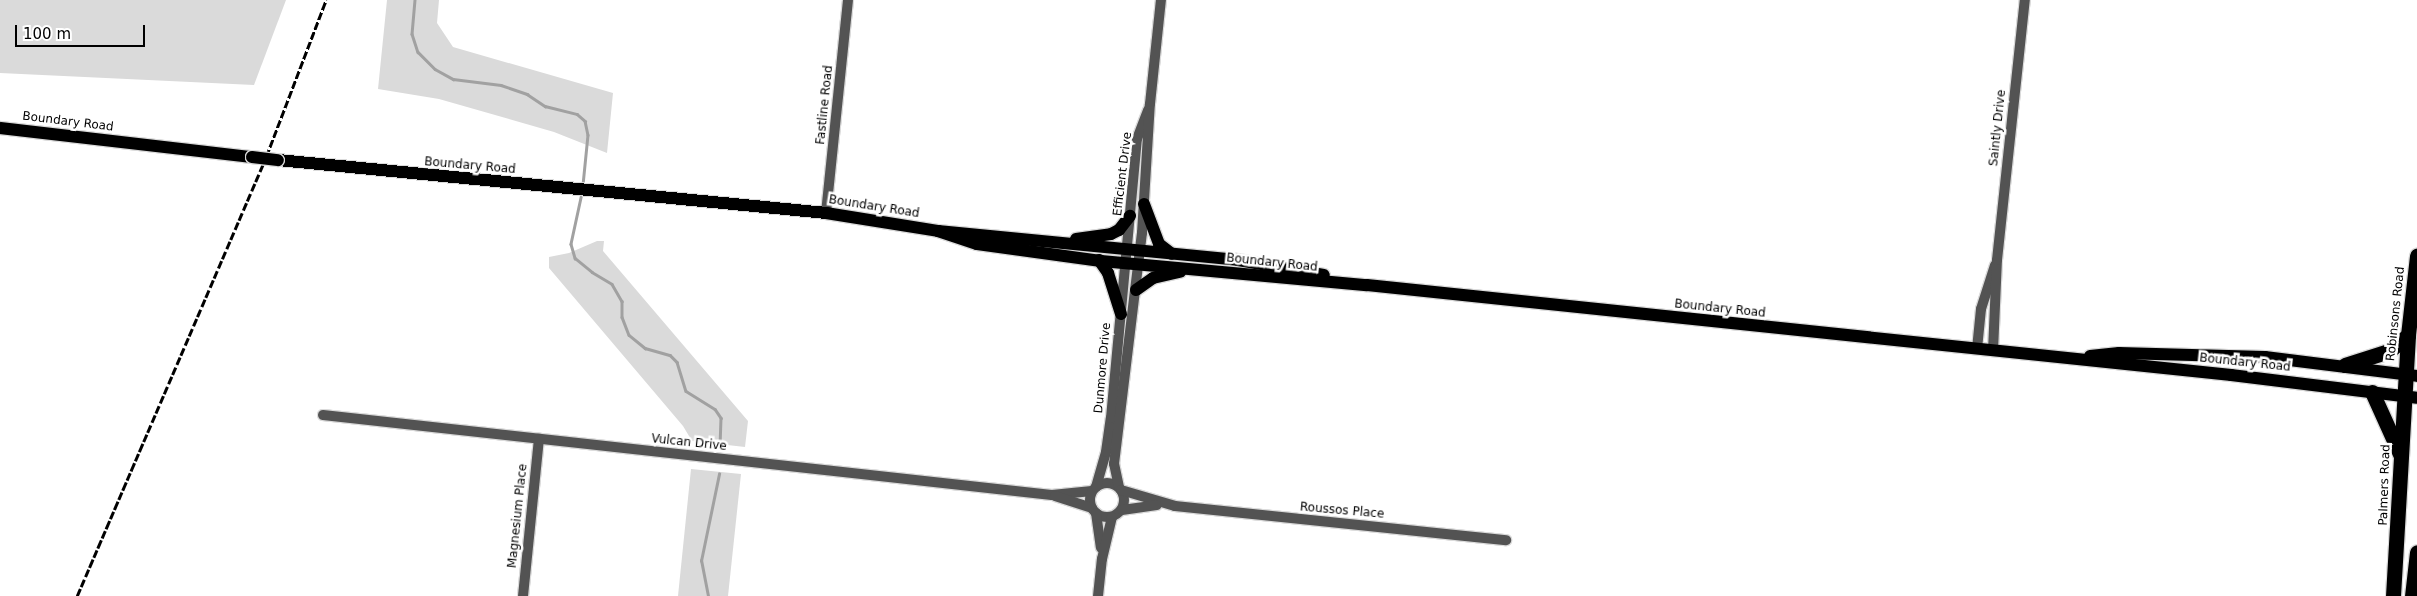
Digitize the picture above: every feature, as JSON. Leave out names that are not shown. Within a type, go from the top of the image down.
[{"type":"highway","name":"Robinsons Road","points":[[2411,375],[2408,335],[2417,256]]},
{"type":"highway","points":[[2345,365],[2390,352],[2408,335]]},
{"type":"highway","name":"Palmers Road","points":[[2394,596],[2401,458],[2411,397],[2411,375]]},
{"type":"highway","points":[[2372,392],[2401,458]]},
{"type":"highway","points":[[2412,596],[2417,552]]},
{"type":"main road","name":"Boundary Road","points":[[0,128],[278,160],[826,213],[938,231],[1126,250],[1139,257],[1205,270],[1368,285],[2070,358],[2411,397]]},
{"type":"main road","points":[[1144,204],[1159,244],[1172,254]]},
{"type":"main road","points":[[1048,242],[1111,234],[1119,230],[1130,216]]},
{"type":"main road","name":"Boundary Road","points":[[938,231],[977,244],[1099,260],[1124,263],[1139,257],[1172,254],[1238,260],[1368,285]]},
{"type":"main road","points":[[1099,260],[1108,273],[1121,314]]},
{"type":"main road","points":[[1136,290],[1142,283],[1167,274],[1205,270]]},
{"type":"main road","name":"Boundary Road","points":[[2070,358],[2119,353],[2266,357],[2345,365],[2411,375]]},
{"type":"main road","points":[[2159,354],[2159,361],[2178,370]]},
{"type":"street","name":"Fastline Road","points":[[826,213],[848,0]]},
{"type":"street","name":"Efficient Drive","points":[[1139,257],[1150,104],[1161,0]]},
{"type":"street","name":"Saintly Drive","points":[[1993,351],[1997,260],[2025,0]]},
{"type":"street","name":"Efficient Drive","points":[[1126,250],[1138,138],[1150,104]]},
{"type":"street","name":"Dunmore Drive","points":[[1094,489],[1106,452],[1126,250]]},
{"type":"street","name":"Dunmore Drive","points":[[1120,489],[1114,464],[1139,257]]},
{"type":"street","name":"Saintly Drive","points":[[1977,349],[1981,309],[1997,260]]},
{"type":"street","name":"Vulcan Drive","points":[[323,415],[1052,495],[1094,489]]},
{"type":"street","name":"Magnesium Place","points":[[523,596],[539,439]]},
{"type":"street","points":[[1098,596],[1102,559],[1112,517],[1122,510],[1125,500],[1120,489],[1110,483],[1094,489],[1094,511],[1102,559]]},
{"type":"street","name":"Roussos Place","points":[[1120,489],[1175,506]]},
{"type":"street","name":"Vulcan Drive","points":[[1052,495],[1094,511]]},
{"type":"street","name":"Roussos Place","points":[[1122,510],[1149,504],[1175,506],[1506,540]]},
{"type":"street","points":[[1094,511],[1112,517]]},
{"type":"shaded area","points":[[0,0],[286,0],[254,85],[0,73]]},
{"type":"shaded area","points":[[387,0],[439,0],[437,23],[453,47],[613,93],[607,153],[554,132],[439,99],[378,89]]},
{"type":"shaded area","points":[[597,241],[604,241],[603,251],[748,421],[745,447],[692,441],[683,426],[549,268],[549,257],[569,253]]},
{"type":"shaded area","points":[[691,469],[741,474],[728,596],[678,596]]},
{"type":"waterway","points":[[415,0],[412,34],[418,52],[435,69],[453,79],[501,85],[527,94],[545,106],[577,114],[585,121],[588,135],[583,185]]},
{"type":"waterway","points":[[582,193],[571,244],[575,258],[592,272],[612,284],[622,301],[622,317],[629,335],[645,348],[670,355],[677,362],[686,391],[715,409],[721,418],[720,442]]},
{"type":"waterway","points":[[708,596],[701,561],[719,474]]},
{"type":"railway","points":[[77,596],[266,157],[326,0]]}]
